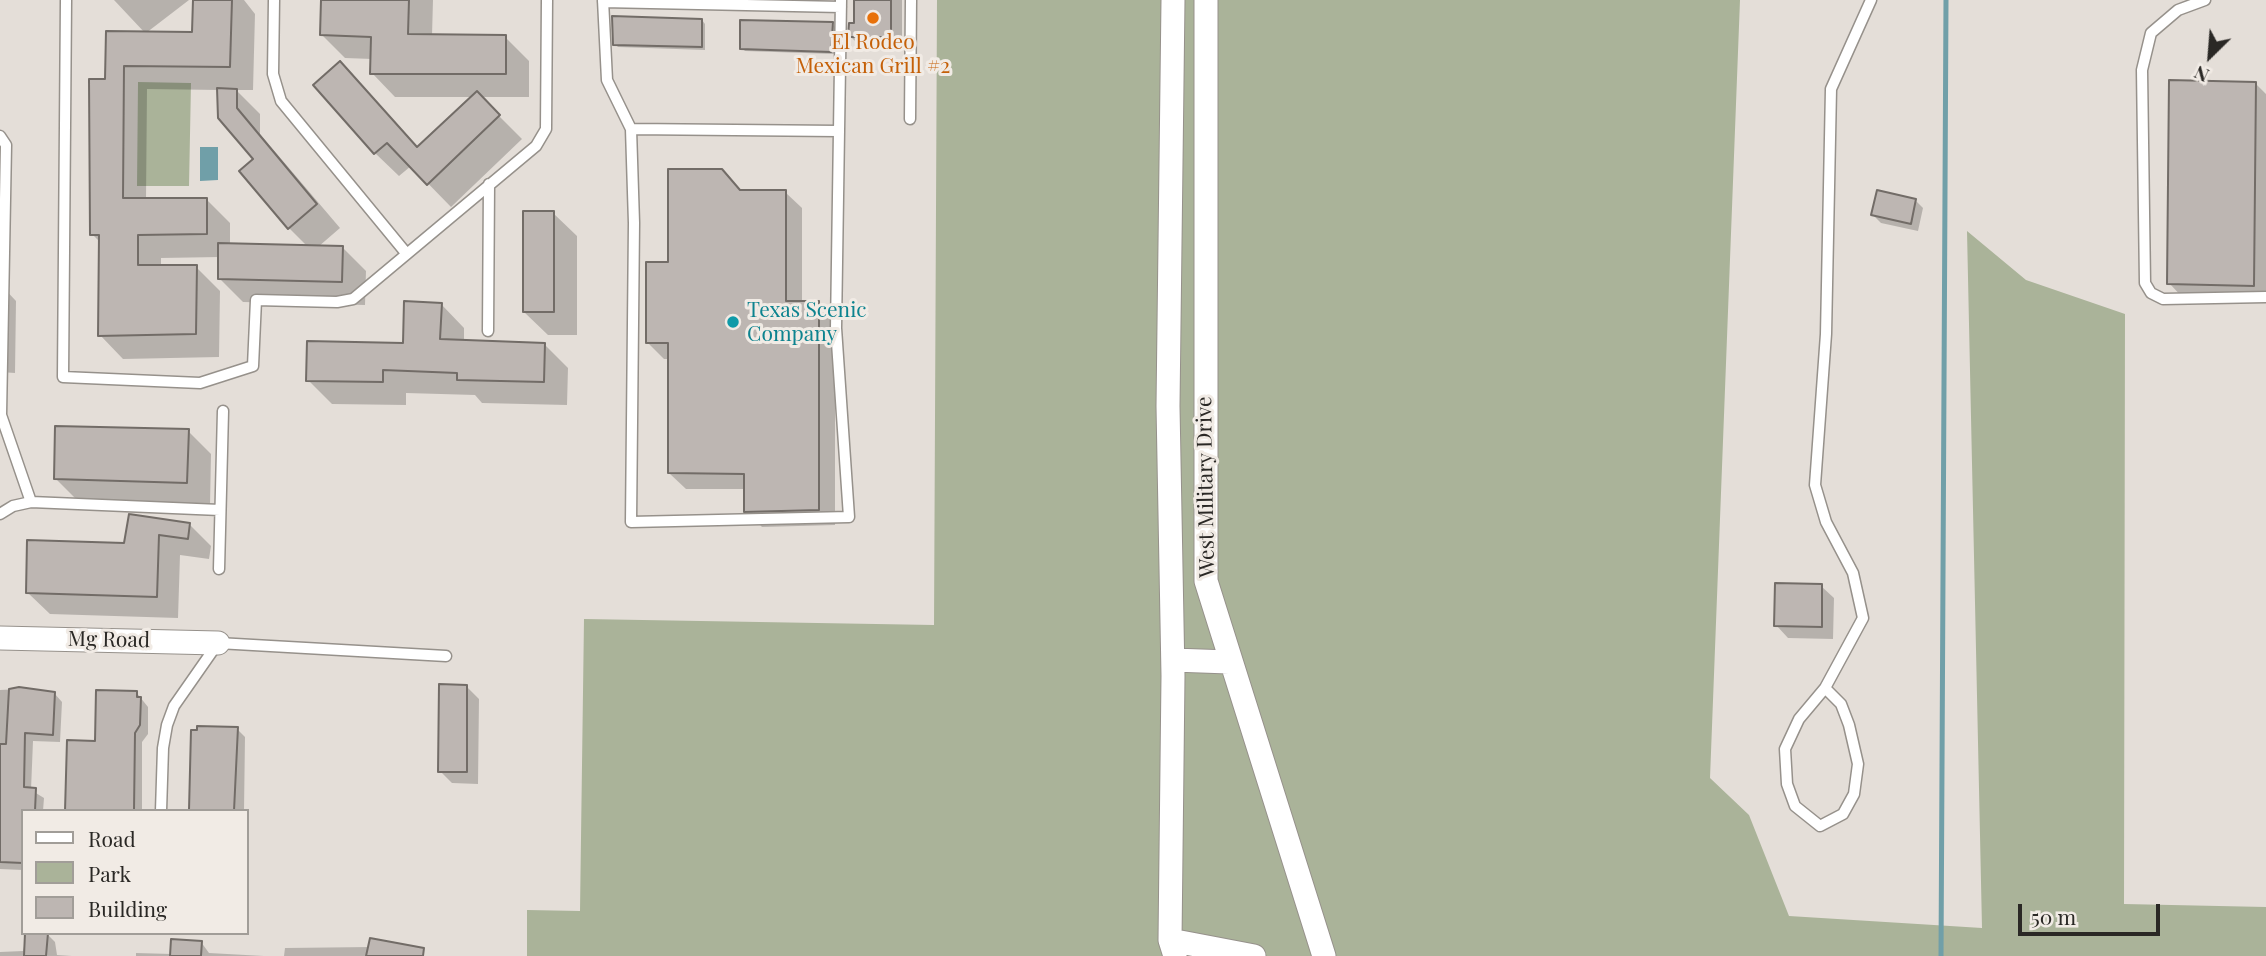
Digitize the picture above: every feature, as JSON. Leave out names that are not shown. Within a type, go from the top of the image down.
[{"type":"street","name":"West Military Drive","points":[[1172,948],[1173,660],[1168,406],[1173,0]]},
{"type":"street","name":"West Military Drive","points":[[1206,0],[1206,581],[1229,662],[1324,956]]},
{"type":"street","points":[[1168,406],[1205,407]]},
{"type":"street","name":"Mg Road","points":[[0,638],[218,643]]},
{"type":"street","points":[[1173,660],[1229,662]]},
{"type":"street","points":[[1172,948],[1254,956]]},
{"type":"lane","points":[[66,0],[63,377],[200,383],[253,366],[256,300],[337,302],[353,299],[536,146],[546,129],[547,0]]},
{"type":"lane","points":[[274,0],[273,74],[281,101],[406,253]]},
{"type":"lane","points":[[910,119],[911,0]]},
{"type":"lane","points":[[1825,688],[1841,704],[1849,724],[1858,764],[1854,794],[1843,814],[1821,826],[1795,806],[1787,785],[1785,750],[1799,719],[1825,688],[1863,618],[1853,573],[1826,522],[1815,485],[1826,334],[1831,89],[1871,0]]},
{"type":"lane","points":[[2205,0],[2178,10],[2151,33],[2142,70],[2145,283],[2151,293],[2162,299],[2266,297]]},
{"type":"lane","points":[[603,1],[841,3],[836,328],[849,517],[631,522],[634,223],[631,128],[607,80],[603,1]]},
{"type":"lane","points":[[631,128],[838,131]]},
{"type":"lane","points":[[0,136],[6,145],[1,415],[31,502]]},
{"type":"lane","points":[[488,331],[489,184]]},
{"type":"lane","points":[[219,569],[223,411]]},
{"type":"lane","points":[[0,514],[13,506],[31,502],[220,510]]},
{"type":"lane","points":[[161,809],[163,748],[167,725],[174,706],[218,643],[446,656]]},
{"type":"green space","points":[[937,0],[1740,0],[1710,778],[1749,815],[1789,916],[1982,928],[1967,231],[2026,280],[2125,314],[2124,904],[2266,907],[2266,956],[527,956],[527,910],[580,911],[584,619],[934,625]]},
{"type":"green space","points":[[138,82],[191,83],[189,186],[137,186]]},
{"type":"water","points":[[200,147],[218,147],[218,180],[200,181]]},
{"type":"building","points":[[193,0],[232,0],[230,67],[124,66],[123,198],[207,198],[207,234],[138,235],[138,265],[197,265],[196,334],[98,336],[99,235],[90,235],[89,79],[105,79],[106,31],[192,32]]},
{"type":"building","points":[[321,0],[409,0],[408,34],[506,35],[506,74],[370,74],[371,37],[320,35]]},
{"type":"building","name":"El Rodeo Mexican Grill #2","points":[[854,0],[891,0],[891,37],[848,37],[849,23],[854,23]]},
{"type":"building","points":[[612,16],[702,19],[702,47],[613,45]]},
{"type":"building","points":[[740,20],[833,22],[831,52],[740,49]]},
{"type":"building","points":[[340,61],[417,147],[477,91],[500,115],[427,185],[387,143],[374,154],[313,85]]},
{"type":"building","points":[[2169,80],[2256,82],[2254,286],[2167,284]]},
{"type":"building","points":[[217,88],[237,89],[237,108],[317,204],[288,229],[239,171],[253,159],[218,118]]},
{"type":"building","name":"Texas Scenic Company","points":[[668,169],[722,169],[740,190],[786,190],[786,301],[819,301],[819,510],[744,512],[744,474],[668,473],[668,343],[646,343],[646,262],[668,262]]},
{"type":"building","points":[[1877,190],[1916,199],[1911,224],[1871,215]]},
{"type":"building","points":[[523,211],[554,211],[554,312],[523,312]]},
{"type":"building","points":[[218,243],[343,246],[342,282],[218,279]]},
{"type":"building","points":[[404,301],[442,303],[440,339],[545,343],[544,382],[457,380],[457,373],[383,370],[383,382],[306,381],[307,341],[403,343]]},
{"type":"building","points":[[55,426],[189,429],[187,483],[54,479]]},
{"type":"building","points":[[129,514],[190,523],[188,539],[159,535],[157,597],[26,593],[27,540],[124,543]]},
{"type":"building","points":[[1775,583],[1822,584],[1822,627],[1774,626]]},
{"type":"building","points":[[439,684],[467,685],[467,772],[438,772]]},
{"type":"building","points":[[19,687],[55,692],[53,735],[25,733],[24,787],[36,788],[35,809],[21,809],[21,863],[0,862],[0,744],[6,744],[9,689]]},
{"type":"building","points":[[96,690],[137,691],[137,697],[141,697],[140,725],[135,733],[134,809],[65,809],[67,740],[95,741]]},
{"type":"building","points":[[197,726],[238,727],[234,809],[189,809],[191,730],[197,730]]},
{"type":"building","points":[[25,935],[48,935],[46,956],[24,956]]},
{"type":"building","points":[[370,938],[424,948],[423,956],[366,956]]},
{"type":"building","points":[[171,939],[202,941],[201,956],[170,956]]},
{"type":"waterway","points":[[1941,956],[1946,0]]},
{"type":"place","name":"El Rodeo Mexican Grill #2","points":[[873,18]]},
{"type":"place","name":"Texas Scenic Company","points":[[733,322]]}]
